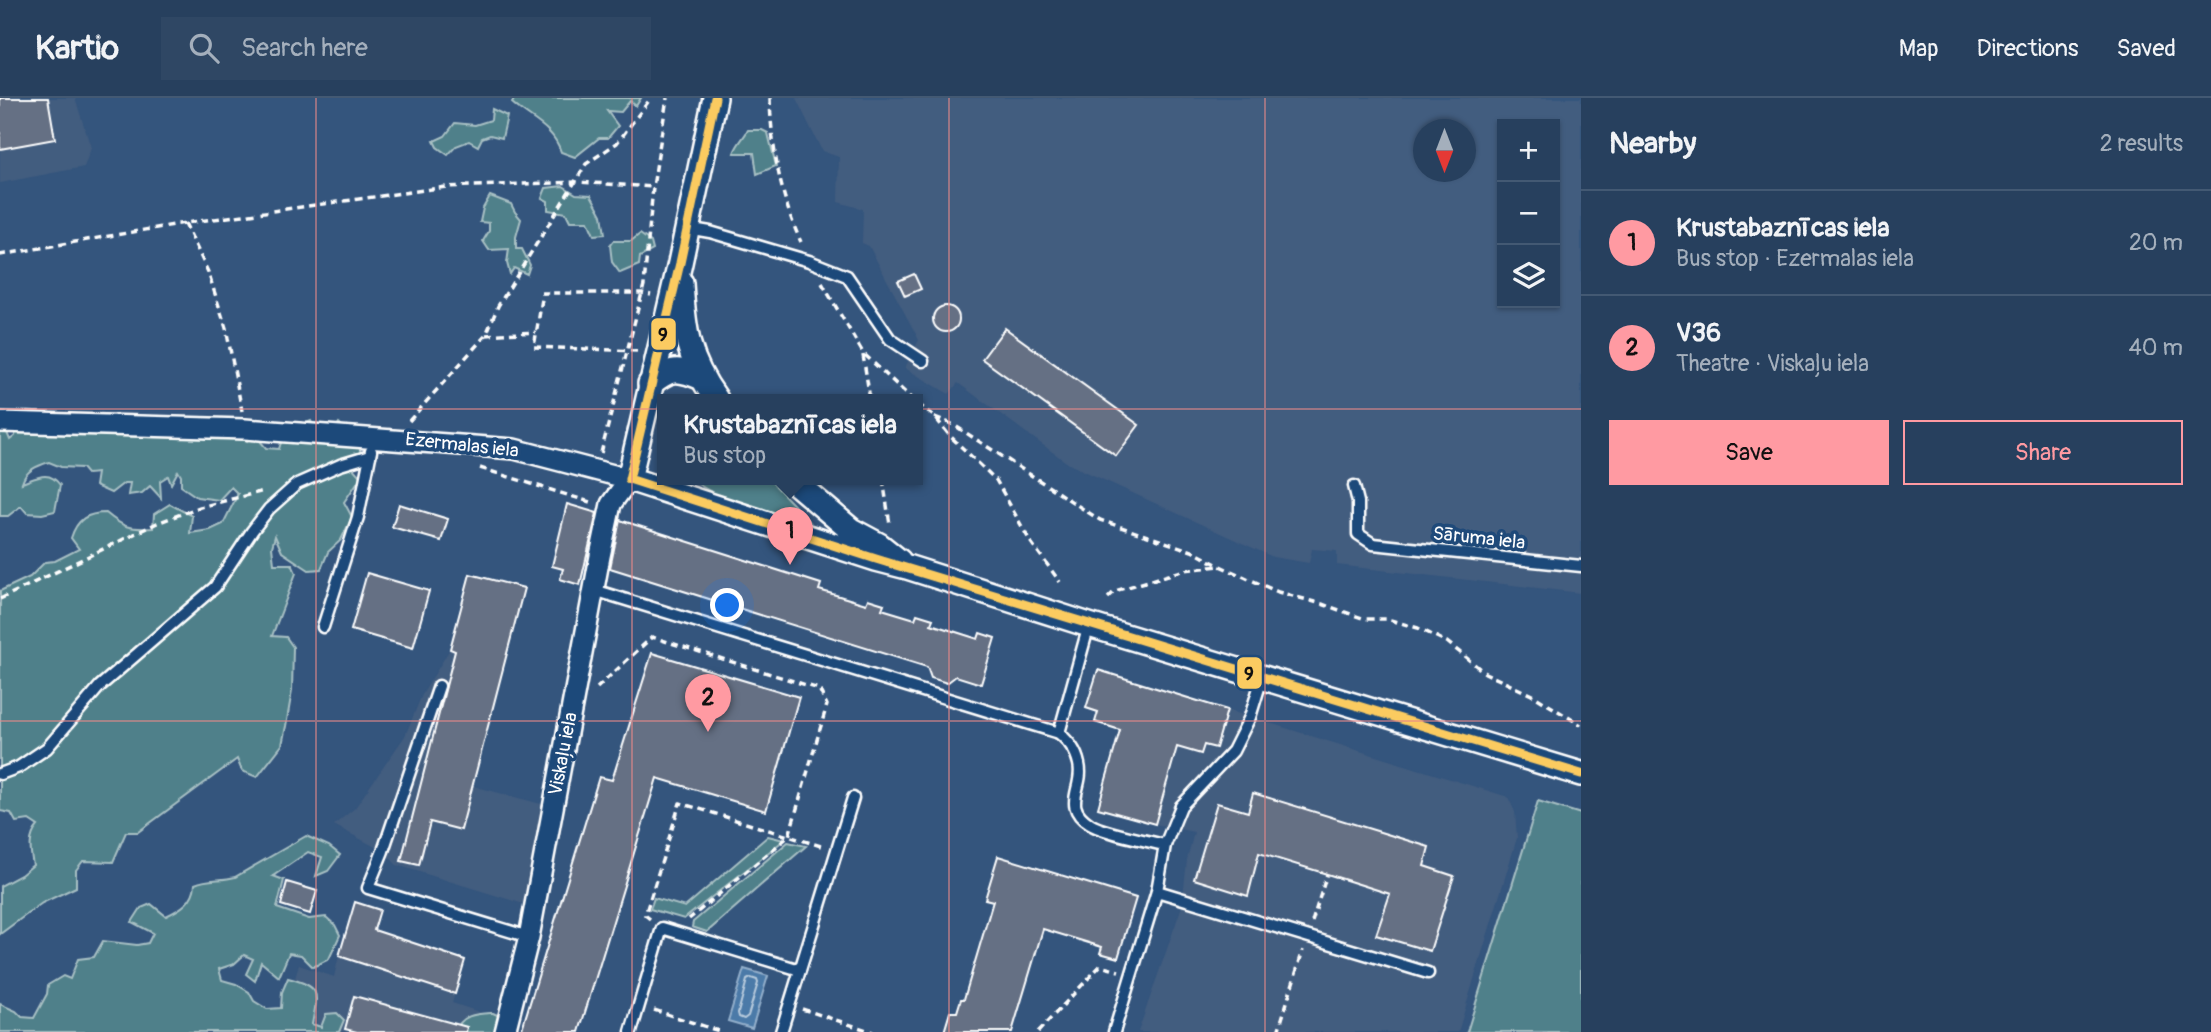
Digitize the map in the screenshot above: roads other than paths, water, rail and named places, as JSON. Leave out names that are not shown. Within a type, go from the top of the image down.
[{"type":"street","points":[[629,479],[680,263],[715,98]]},
{"type":"street","points":[[680,263],[684,329],[692,358],[713,394]]},
{"type":"street","points":[[650,384],[665,372],[685,371],[702,378]]},
{"type":"street","name":"Ezermalas iela","points":[[0,422],[245,429],[372,446],[514,449],[629,479],[876,559],[1581,774]]},
{"type":"street","name":"Viskaļu iela","points":[[505,1032],[529,937],[611,504],[629,479]]},
{"type":"street","name":"Ezermalas iela","points":[[798,485],[851,530],[879,545],[907,567]]},
{"type":"lane","points":[[686,228],[710,232],[809,261],[847,276],[890,338],[923,361]]},
{"type":"lane","points":[[0,774],[19,767],[47,748],[100,686],[215,587],[260,520],[297,484],[340,465],[372,446]]},
{"type":"lane","points":[[323,627],[358,517],[372,446]]},
{"type":"lane","name":"Sāruma iela","points":[[1354,486],[1358,502],[1358,534],[1373,544],[1581,566]]},
{"type":"lane","points":[[594,590],[1059,733],[1072,744],[1080,767],[1074,801],[1077,813],[1091,826],[1164,845]]},
{"type":"lane","points":[[1059,733],[1089,625]]},
{"type":"lane","points":[[1114,1032],[1157,891],[1164,845],[1181,806],[1233,751],[1250,717],[1262,678]]},
{"type":"lane","points":[[439,686],[368,888],[529,937]]},
{"type":"lane","points":[[781,1032],[853,798]]},
{"type":"lane","points":[[1157,891],[1428,973]]},
{"type":"lane","points":[[631,1032],[662,928],[800,970]]},
{"type":"water","points":[[744,969],[768,976],[752,1028],[728,1021]]},
{"type":"place","name":"Krustabaznīcas iela","points":[[790,565]]},
{"type":"place","name":"V36","points":[[708,732]]}]
